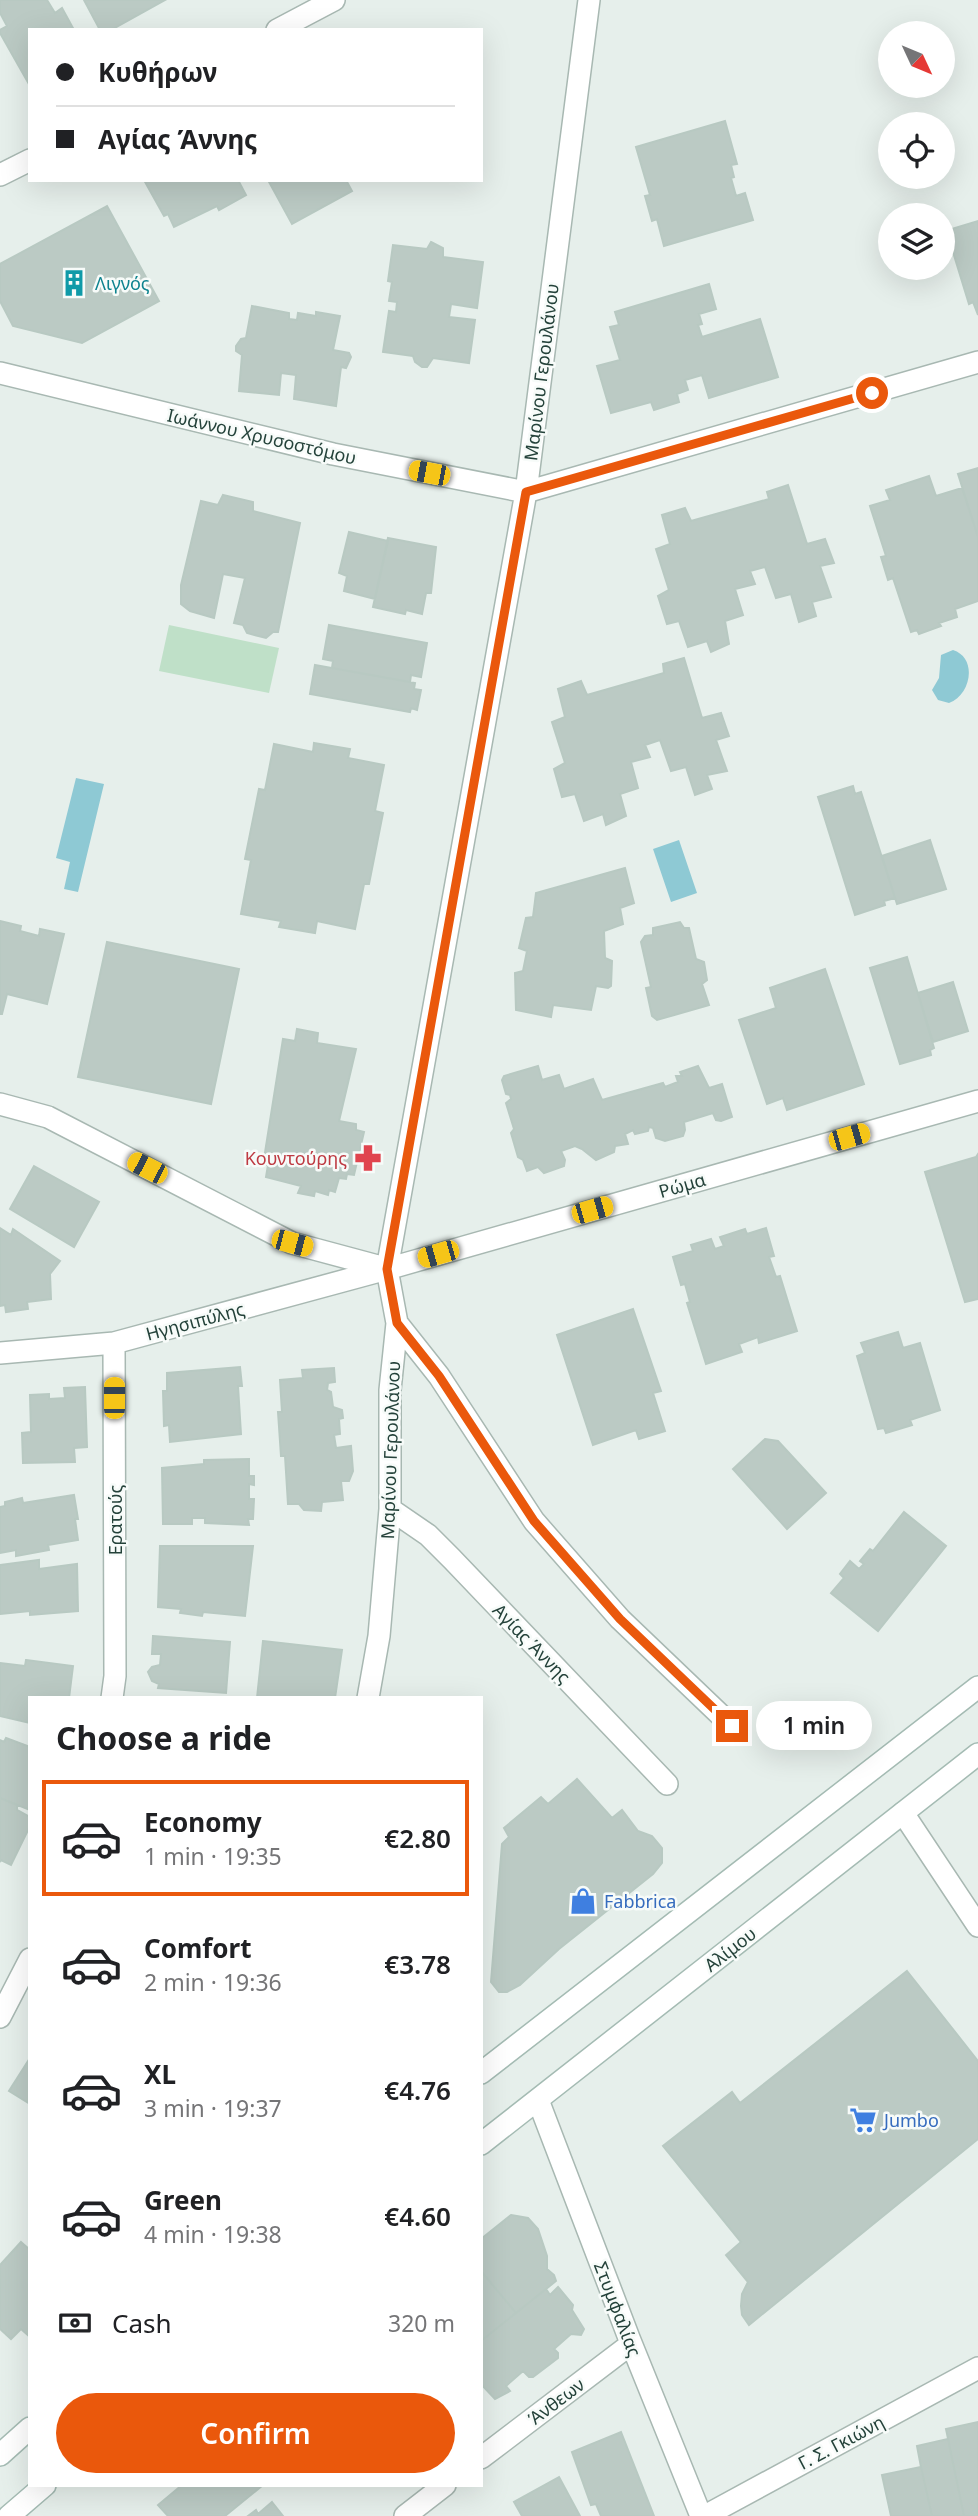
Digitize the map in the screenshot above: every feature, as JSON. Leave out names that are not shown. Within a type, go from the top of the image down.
[{"type":"street","points":[[281,28],[334,0]]},
{"type":"street","name":"Μαρίνου Γερουλάνου","points":[[368,1696],[379,1636],[390,1508],[390,1390],[397,1323],[387,1269],[526,492],[589,0]]},
{"type":"street","points":[[0,175],[28,161]]},
{"type":"street","points":[[526,492],[978,362]]},
{"type":"street","name":"Ιωάννου Χρυσοστόμου","points":[[0,373],[333,454],[526,492]]},
{"type":"street","name":"Ρώμα","points":[[387,1269],[978,1101]]},
{"type":"street","points":[[0,1104],[48,1117],[292,1243],[387,1269]]},
{"type":"street","name":"Ηγησιπύλης","points":[[0,1353],[114,1343],[387,1269]]},
{"type":"street","points":[[397,1323],[439,1376],[534,1521],[620,1619],[732,1726]]},
{"type":"street","name":"Ερατούς","points":[[112,1696],[115,1676],[114,1343]]},
{"type":"street","name":"Αγίας Άννης","points":[[390,1508],[428,1535],[667,1784]]},
{"type":"street","points":[[483,2071],[978,1687]]},
{"type":"street","name":"Αλίμου","points":[[483,2142],[978,1754]]},
{"type":"street","points":[[903,1813],[978,1926]]},
{"type":"street","points":[[0,2017],[28,1963]]},
{"type":"street","name":"Στυμφαλίας","points":[[538,2100],[632,2344],[703,2516]]},
{"type":"street","name":"Άνθεων","points":[[483,2456],[632,2344]]},
{"type":"street","name":"Γ. Σ. Γκιώνη","points":[[703,2516],[978,2368]]},
{"type":"street","points":[[0,2455],[28,2430]]},
{"type":"street","points":[[9,2516],[43,2487]]},
{"type":"street","points":[[405,2516],[443,2487]]},
{"type":"green space","points":[[169,625],[279,648],[269,693],[159,671]]},
{"type":"water","points":[[953,650],[961,654],[966,661],[969,677],[957,699],[949,703],[938,700],[932,690],[939,678],[941,655]]},
{"type":"water","points":[[76,778],[104,784],[78,892],[64,889],[70,862],[56,858]]},
{"type":"water","points":[[679,840],[697,893],[671,902],[653,849]]},
{"type":"building","points":[[0,0],[47,0],[55,13],[62,8],[73,28],[28,28],[28,82],[0,33],[0,30],[7,26],[0,13]]},
{"type":"building","points":[[84,0],[165,0],[115,28],[99,28]]},
{"type":"building","points":[[725,121],[737,164],[731,165],[736,196],[745,193],[753,220],[664,246],[657,219],[652,221],[645,196],[650,195],[636,147]]},
{"type":"building","points":[[145,182],[239,182],[246,195],[219,210],[217,206],[174,227],[168,214],[164,216]]},
{"type":"building","points":[[269,182],[347,182],[352,191],[292,224]]},
{"type":"building","name":"Λιγνός","points":[[107,206],[159,301],[82,343],[13,326],[0,301],[0,264]]},
{"type":"building","points":[[978,221],[978,315],[973,302],[969,304],[955,258],[955,228]]},
{"type":"building","points":[[431,242],[443,248],[443,257],[483,262],[477,308],[451,304],[449,317],[475,320],[469,363],[433,358],[427,367],[422,367],[415,362],[413,356],[383,352],[389,311],[396,312],[397,302],[389,301],[392,282],[388,281],[393,245],[427,249]]},
{"type":"building","points":[[709,284],[716,309],[699,314],[702,324],[698,325],[702,337],[760,319],[778,377],[709,398],[702,375],[685,380],[688,390],[677,394],[679,402],[654,410],[651,402],[611,413],[597,366],[620,360],[610,327],[619,325],[615,312]]},
{"type":"building","points":[[252,306],[289,313],[289,319],[297,320],[298,313],[316,316],[316,312],[340,316],[333,350],[349,353],[351,357],[346,368],[341,367],[336,406],[294,399],[296,375],[281,373],[279,395],[239,391],[242,355],[236,351],[236,346],[241,339],[246,338]]},
{"type":"building","points":[[978,468],[978,537],[958,474]]},
{"type":"building","points":[[929,476],[936,496],[962,488],[978,537],[978,601],[955,609],[957,617],[919,634],[917,630],[911,632],[893,578],[888,580],[881,557],[886,556],[870,506],[890,500],[886,490]]},
{"type":"building","points":[[788,485],[807,544],[825,539],[834,563],[820,566],[831,597],[812,602],[816,616],[799,622],[791,594],[776,598],[765,567],[750,571],[755,584],[735,589],[743,615],[725,621],[729,644],[711,652],[707,641],[688,647],[679,621],[667,624],[658,596],[669,590],[656,549],[670,544],[662,515],[685,508],[691,521],[769,499],[767,492]]},
{"type":"building","points":[[223,495],[253,502],[253,511],[300,523],[278,632],[273,632],[266,638],[247,633],[243,625],[234,623],[245,578],[223,574],[214,618],[190,611],[181,604],[181,585],[201,501],[218,505]]},
{"type":"building","points":[[349,532],[388,541],[375,599],[344,591],[347,576],[339,573]]},
{"type":"building","points":[[388,538],[436,547],[431,593],[426,593],[422,614],[406,610],[405,614],[373,607]]},
{"type":"building","points":[[329,625],[427,643],[421,677],[411,675],[410,682],[332,668],[333,661],[323,659]]},
{"type":"building","points":[[684,658],[702,718],[721,713],[729,736],[716,740],[727,771],[707,775],[712,789],[695,795],[686,767],[671,771],[660,740],[645,745],[650,757],[631,762],[638,788],[620,794],[626,816],[606,825],[603,814],[584,821],[575,794],[562,797],[554,769],[565,763],[552,722],[565,717],[558,689],[581,681],[587,695],[664,673],[663,664]]},
{"type":"building","points":[[315,665],[415,683],[414,689],[421,690],[417,710],[411,708],[410,712],[310,694]]},
{"type":"building","points":[[314,743],[350,749],[348,758],[384,765],[375,811],[383,813],[369,884],[364,884],[355,929],[317,921],[315,933],[279,927],[281,921],[241,914],[251,860],[245,859],[259,789],[265,790],[274,744],[313,752]]},
{"type":"building","points":[[853,786],[855,794],[861,792],[895,898],[884,901],[885,905],[855,915],[818,797]]},
{"type":"building","points":[[930,840],[946,889],[897,904],[882,856]]},
{"type":"building","points":[[625,868],[634,903],[620,908],[623,924],[604,931],[605,958],[612,961],[611,986],[596,986],[591,1010],[553,1005],[551,1017],[516,1010],[515,973],[523,971],[527,951],[519,948],[526,918],[533,917],[536,893]]},
{"type":"building","points":[[0,921],[21,926],[20,931],[39,936],[40,929],[64,934],[47,1004],[7,994],[0,1014]]},
{"type":"building","points":[[680,922],[684,928],[689,928],[696,959],[704,962],[707,980],[702,984],[709,1005],[657,1020],[652,1016],[646,988],[651,987],[641,942],[645,936],[653,935],[653,928]]},
{"type":"building","points":[[107,942],[239,969],[211,1104],[78,1077]]},
{"type":"building","points":[[907,957],[934,1048],[930,1050],[931,1055],[900,1064],[870,968]]},
{"type":"building","points":[[825,969],[864,1084],[787,1110],[783,1098],[767,1104],[739,1020],[776,1008],[770,988]]},
{"type":"building","points":[[953,982],[968,1031],[933,1042],[918,993]]},
{"type":"building","points":[[297,1029],[318,1033],[317,1043],[356,1049],[339,1121],[356,1124],[356,1130],[364,1132],[354,1175],[347,1174],[346,1179],[339,1178],[335,1192],[329,1190],[328,1195],[315,1191],[314,1196],[298,1193],[301,1186],[266,1177],[268,1165],[263,1165],[283,1039],[295,1041]]},
{"type":"building","points":[[538,1066],[542,1080],[559,1075],[564,1089],[593,1079],[602,1100],[663,1083],[665,1087],[678,1082],[676,1076],[682,1076],[680,1072],[698,1066],[709,1088],[722,1084],[732,1117],[716,1120],[713,1113],[684,1122],[683,1136],[665,1141],[656,1138],[653,1128],[649,1127],[648,1131],[635,1134],[633,1130],[625,1134],[628,1144],[615,1146],[614,1152],[596,1160],[575,1146],[561,1151],[565,1160],[564,1166],[544,1173],[538,1167],[527,1171],[523,1160],[518,1157],[511,1133],[514,1129],[506,1103],[511,1099],[510,1095],[506,1094],[502,1080],[504,1076]]},
{"type":"building","points":[[978,1154],[978,1299],[965,1302],[925,1172],[976,1157]]},
{"type":"building","points":[[34,1166],[99,1202],[74,1247],[10,1209]]},
{"type":"building","points":[[0,1228],[11,1235],[13,1229],[60,1261],[50,1274],[51,1299],[27,1302],[28,1309],[6,1312],[5,1305],[0,1306]]},
{"type":"building","points":[[766,1228],[774,1256],[769,1257],[776,1277],[780,1276],[797,1331],[759,1343],[758,1337],[739,1344],[742,1352],[706,1364],[687,1303],[690,1302],[685,1284],[681,1285],[673,1257],[693,1251],[691,1245],[711,1239],[715,1249],[724,1246],[720,1237],[745,1229],[747,1234]]},
{"type":"building","points":[[633,1309],[661,1391],[653,1393],[665,1431],[639,1439],[636,1430],[593,1445],[557,1335]]},
{"type":"building","points":[[898,1332],[903,1348],[920,1343],[940,1410],[910,1420],[912,1425],[886,1433],[884,1428],[878,1429],[857,1356],[865,1353],[861,1343]]},
{"type":"building","points":[[240,1367],[242,1386],[238,1386],[241,1434],[170,1442],[169,1425],[164,1426],[163,1391],[167,1391],[167,1373]]},
{"type":"building","points":[[334,1368],[335,1382],[328,1383],[327,1390],[331,1392],[333,1407],[342,1410],[343,1418],[339,1419],[340,1434],[334,1435],[336,1448],[351,1446],[353,1471],[349,1481],[341,1481],[343,1500],[322,1502],[321,1511],[304,1510],[299,1504],[288,1504],[285,1456],[281,1456],[278,1412],[282,1412],[280,1380],[303,1378],[302,1370]]},
{"type":"building","points":[[85,1387],[87,1447],[74,1448],[75,1462],[23,1463],[22,1433],[31,1432],[30,1395],[49,1394],[49,1399],[65,1398],[64,1388]]},
{"type":"building","points":[[765,1439],[778,1441],[826,1493],[787,1529],[733,1469]]},
{"type":"building","points":[[249,1459],[249,1476],[254,1476],[254,1485],[249,1484],[249,1499],[254,1499],[253,1519],[248,1519],[249,1525],[205,1523],[205,1518],[192,1518],[192,1524],[163,1524],[162,1468],[204,1464],[204,1460]]},
{"type":"building","points":[[74,1495],[78,1540],[48,1545],[49,1550],[16,1556],[16,1550],[0,1553],[0,1507],[5,1506],[5,1502],[22,1498],[23,1503]]},
{"type":"building","points":[[904,1512],[946,1546],[878,1631],[831,1593],[844,1578],[840,1574],[850,1561],[859,1569],[864,1564],[860,1561],[870,1549],[873,1551]]},
{"type":"building","points":[[160,1546],[253,1546],[245,1616],[203,1612],[202,1616],[180,1613],[181,1609],[158,1607]]},
{"type":"building","points":[[39,1560],[39,1569],[77,1564],[78,1611],[30,1615],[30,1611],[0,1614],[0,1565]]},
{"type":"building","points":[[153,1636],[230,1642],[226,1693],[158,1688],[159,1684],[152,1681],[148,1672],[152,1667],[160,1665],[161,1654],[152,1654]]},
{"type":"building","points":[[263,1641],[342,1650],[335,1696],[257,1696]]},
{"type":"building","points":[[26,1660],[73,1666],[69,1696],[28,1696],[28,1723],[0,1716],[0,1663],[25,1666]]},
{"type":"building","points":[[6,1738],[28,1746],[28,1809],[0,1798],[0,1740],[4,1742]]},
{"type":"building","points":[[577,1779],[612,1818],[622,1810],[638,1831],[652,1836],[662,1848],[662,1863],[653,1874],[559,1949],[520,1985],[507,1992],[499,1992],[491,1982],[502,1844],[509,1837],[504,1828],[541,1797],[548,1804]]},
{"type":"building","points":[[0,1798],[17,1805],[17,1810],[28,1816],[28,1830],[11,1865],[1,1860],[0,1862]]},
{"type":"building","points":[[907,1971],[978,2061],[978,2139],[749,2325],[742,2315],[741,2306],[742,2294],[748,2282],[726,2255],[741,2242],[663,2146],[732,2092],[740,2103]]},
{"type":"building","points":[[28,2061],[28,2103],[9,2091]]},
{"type":"building","points":[[511,2215],[528,2218],[538,2229],[547,2256],[547,2269],[556,2281],[516,2313],[483,2273],[483,2237]]},
{"type":"building","points":[[21,2242],[28,2248],[28,2335],[21,2329],[11,2339],[0,2329],[0,2265]]},
{"type":"building","points":[[483,2273],[516,2313],[483,2339]]},
{"type":"building","points":[[558,2287],[573,2305],[572,2310],[584,2329],[581,2335],[571,2334],[554,2349],[558,2358],[533,2377],[523,2371],[506,2386],[510,2391],[495,2399],[483,2386],[483,2339],[546,2289],[550,2295]]},
{"type":"building","points":[[978,2422],[978,2516],[964,2516],[946,2429]]},
{"type":"building","points":[[621,2432],[654,2516],[601,2516],[596,2504],[591,2505],[572,2452]]},
{"type":"building","points":[[948,2439],[964,2516],[932,2516],[917,2446]]},
{"type":"building","points":[[921,2467],[932,2516],[891,2516],[882,2475]]},
{"type":"building","points":[[559,2477],[580,2516],[522,2516],[514,2502]]},
{"type":"building","points":[[180,2487],[261,2487],[225,2516],[168,2516],[158,2505]]},
{"type":"building","points":[[272,2502],[283,2516],[248,2516],[256,2510],[258,2514]]},
{"type":"place","name":"Λιγνός","points":[[74,283]]},
{"type":"place","name":"Κουντούρης","points":[[368,1158]]},
{"type":"place","name":"Fabbrica","points":[[583,1901]]},
{"type":"place","name":"Jumbo","points":[[863,2120]]},
{"type":"route","points":[[732,1726],[620,1619],[534,1521],[439,1376],[397,1323],[387,1269],[526,492],[872,393]]}]
